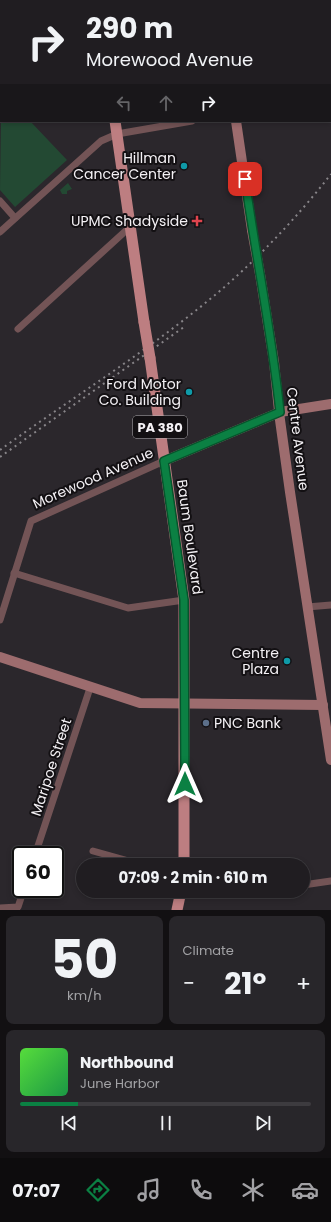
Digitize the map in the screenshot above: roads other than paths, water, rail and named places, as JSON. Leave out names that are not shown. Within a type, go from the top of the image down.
[{"type":"main road","name":"Baum Boulevard","points":[[115,122],[184,600],[184,858]]},
{"type":"main road","name":"Centre Avenue","points":[[236,122],[264,305],[268,320],[307,607],[331,760]]},
{"type":"main road","name":"Morewood Avenue","points":[[164,461],[280,412],[331,404]]},
{"type":"main road","points":[[0,657],[90,688],[140,703],[323,705]]},
{"type":"main road","points":[[177,910],[180,898]]},
{"type":"street","points":[[0,232],[102,141],[118,134],[186,122]]},
{"type":"street","points":[[0,201],[15,218]]},
{"type":"street","points":[[18,329],[131,226]]},
{"type":"street","name":"Morewood Avenue","points":[[0,620],[31,521],[164,461]]},
{"type":"street","points":[[14,573],[128,608],[184,600]]},
{"type":"street","points":[[307,607],[331,604]]},
{"type":"street","name":"Maripoe Street","points":[[38,846],[90,688]]},
{"type":"street","points":[[92,850],[119,858]]},
{"type":"street","points":[[310,884],[331,881]]},
{"type":"street","points":[[0,908],[18,907],[21,898]]},
{"type":"railway","points":[[0,450],[132,358],[209,300],[258,256],[303,208],[331,174]]},
{"type":"railway","points":[[0,457],[184,327]]},
{"type":"place","name":"Hillman Cancer Center","points":[[184,166]]},
{"type":"place","name":"UPMC Shadyside","points":[[197,221]]},
{"type":"place","name":"Ford Motor Co. Building","points":[[189,392]]},
{"type":"place","name":"Centre Plaza","points":[[287,661]]},
{"type":"place","name":"PNC Bank","points":[[206,723]]}]
